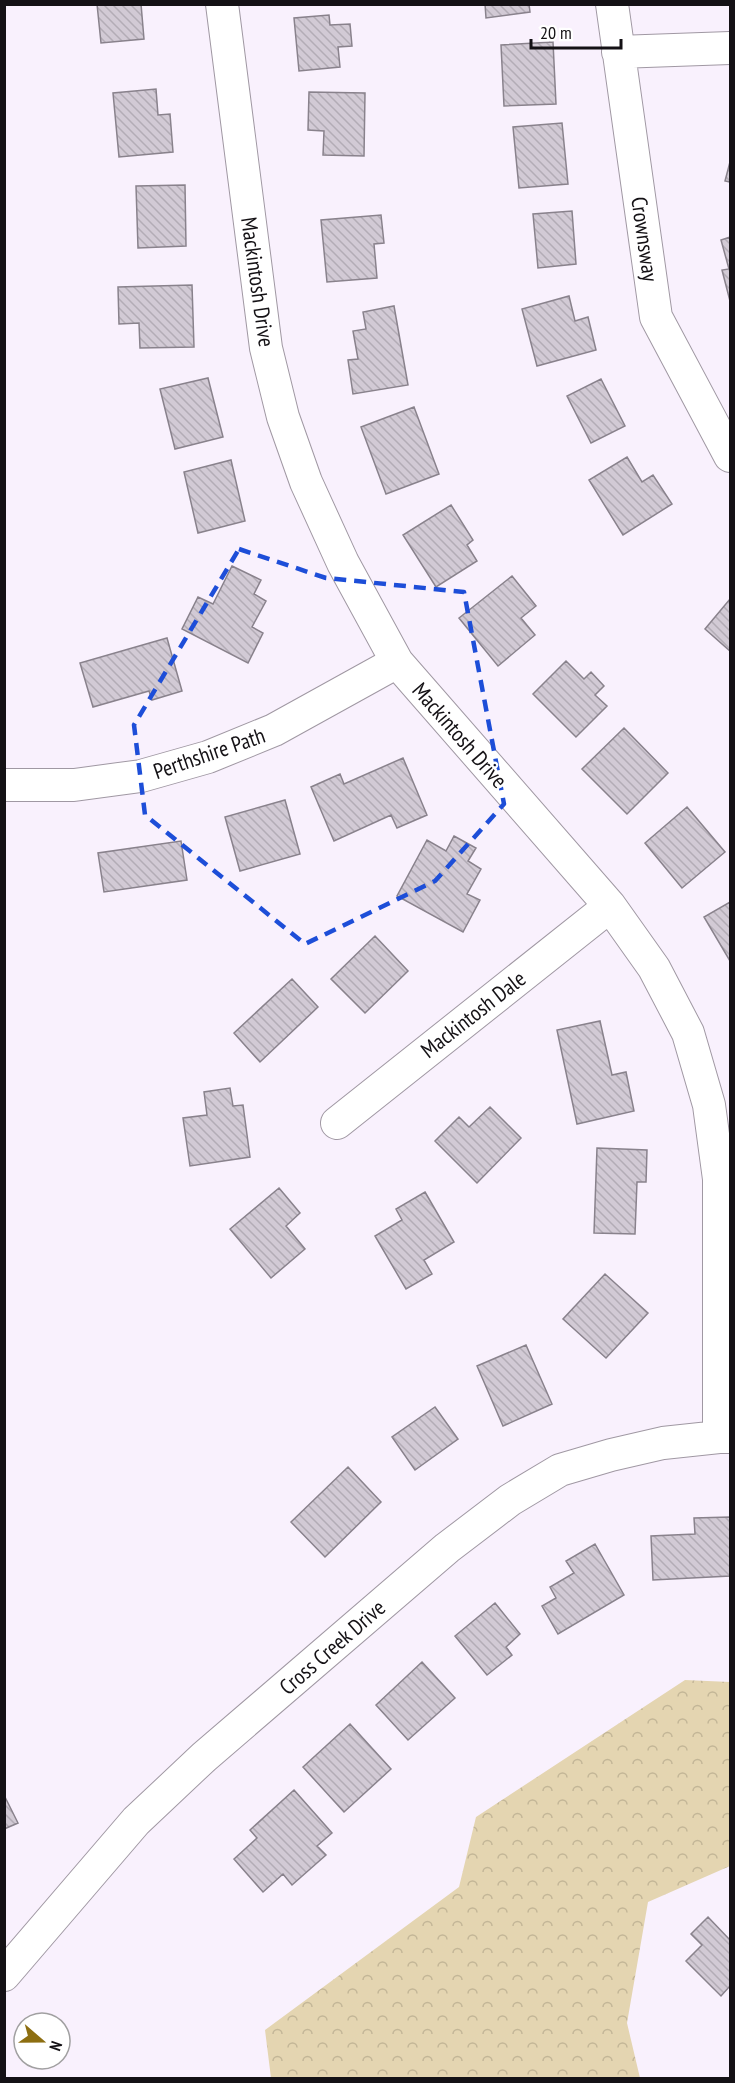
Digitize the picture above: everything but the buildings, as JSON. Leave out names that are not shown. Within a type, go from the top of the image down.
[{"type":"street","name":"Mackintosh Drive","points":[[222,4],[266,348],[283,417],[310,492],[343,563],[397,662],[610,906],[654,968],[688,1033],[709,1105],[719,1179],[725,1437]]},
{"type":"street","name":"Crownsway","points":[[612,4],[656,317],[730,456]]},
{"type":"street","points":[[618,52],[730,48]]},
{"type":"street","name":"Perthshire Path","points":[[4,785],[74,785],[141,776],[208,757],[274,730],[397,662]]},
{"type":"street","name":"Mackintosh Dale","points":[[337,1123],[610,906]]},
{"type":"street","name":"Cross Creek Drive","points":[[4,1975],[136,1821],[204,1757],[447,1548],[510,1500],[560,1470],[663,1443],[725,1437]]},
{"type":"highlighted area","points":[[239,549],[326,578],[464,592],[504,804],[435,881],[305,944],[145,815],[134,725]]},
{"type":"green space","points":[[685,1680],[730,1682],[730,1866],[648,1902],[627,2023],[640,2078],[271,2078],[265,2030],[459,1887],[476,1817]]}]
